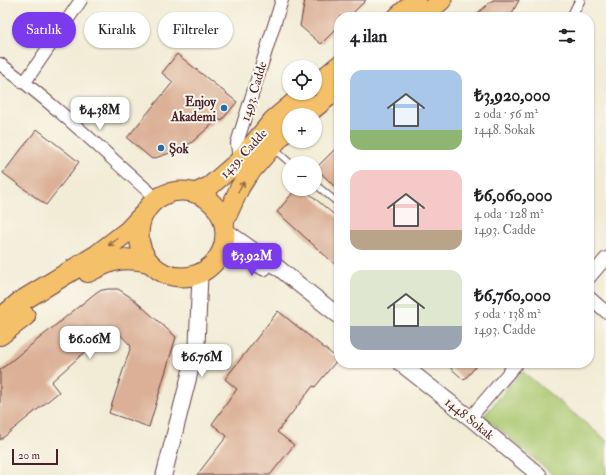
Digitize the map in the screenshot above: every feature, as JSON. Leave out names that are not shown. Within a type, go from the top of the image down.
[{"type":"highway","points":[[0,318],[20,302],[97,255],[128,230],[142,216]]},
{"type":"highway","points":[[0,335],[85,274],[106,263],[116,259],[127,258],[148,262]]},
{"type":"main road","points":[[403,12],[416,0]]},
{"type":"main road","points":[[429,12],[442,0]]},
{"type":"main road","points":[[322,79],[334,69]]},
{"type":"main road","points":[[315,108],[334,92]]},
{"type":"main road","name":"1439. Cadde","points":[[195,193],[210,186],[239,161],[273,120],[297,100]]},
{"type":"main road","name":"1439. Cadde","points":[[225,232],[240,187],[272,147],[282,137]]},
{"type":"main road","points":[[183,191],[195,193],[208,199],[216,207],[225,232],[221,256],[216,263],[200,275],[180,278],[166,275],[148,262],[142,251],[138,236],[142,216],[156,199],[168,193],[183,191]]},
{"type":"street","points":[[25,82],[81,0]]},
{"type":"street","name":"1493. Cadde","points":[[239,161],[237,143],[282,0]]},
{"type":"street","points":[[574,12],[580,0]]},
{"type":"street","points":[[0,64],[25,82],[63,114],[156,199]]},
{"type":"street","points":[[225,232],[276,276],[292,279],[334,312]]},
{"type":"street","points":[[594,272],[606,258]]},
{"type":"street","points":[[164,475],[197,345],[200,275]]},
{"type":"street","points":[[594,301],[606,312]]},
{"type":"street","name":"1448 Sokak","points":[[406,368],[539,475]]},
{"type":"street","points":[[470,418],[513,368]]},
{"type":"lane","points":[[272,147],[282,156]]},
{"type":"lane","points":[[322,190],[334,200]]},
{"type":"green space","points":[[522,371],[606,440],[606,475],[553,475],[484,416]]},
{"type":"building","points":[[305,0],[366,0],[354,12],[334,12],[334,31],[321,44],[300,26]]},
{"type":"building","points":[[493,0],[519,0],[513,12],[479,12]]},
{"type":"building","points":[[177,54],[237,102],[221,121],[218,119],[191,143],[176,151],[152,159],[127,138],[173,82],[162,73]]},
{"type":"building","points":[[37,129],[79,162],[46,205],[3,173]]},
{"type":"building","points":[[334,150],[334,186],[322,174],[322,162]]},
{"type":"building","points":[[290,196],[312,196],[334,215],[334,263],[277,212]]},
{"type":"building","points":[[118,289],[132,298],[176,337],[149,427],[109,413],[131,346],[113,327],[51,382],[59,392],[0,440],[0,370],[98,291]]},
{"type":"building","points":[[278,311],[334,356],[334,364],[315,387],[313,386],[277,432],[294,445],[270,475],[197,475],[227,436],[212,424],[237,389],[225,379]]},
{"type":"building","points":[[451,368],[475,368],[464,380]]},
{"type":"place","name":"Enjoy Akademi","points":[[224,108]]},
{"type":"place","name":"Şok","points":[[161,148]]}]
